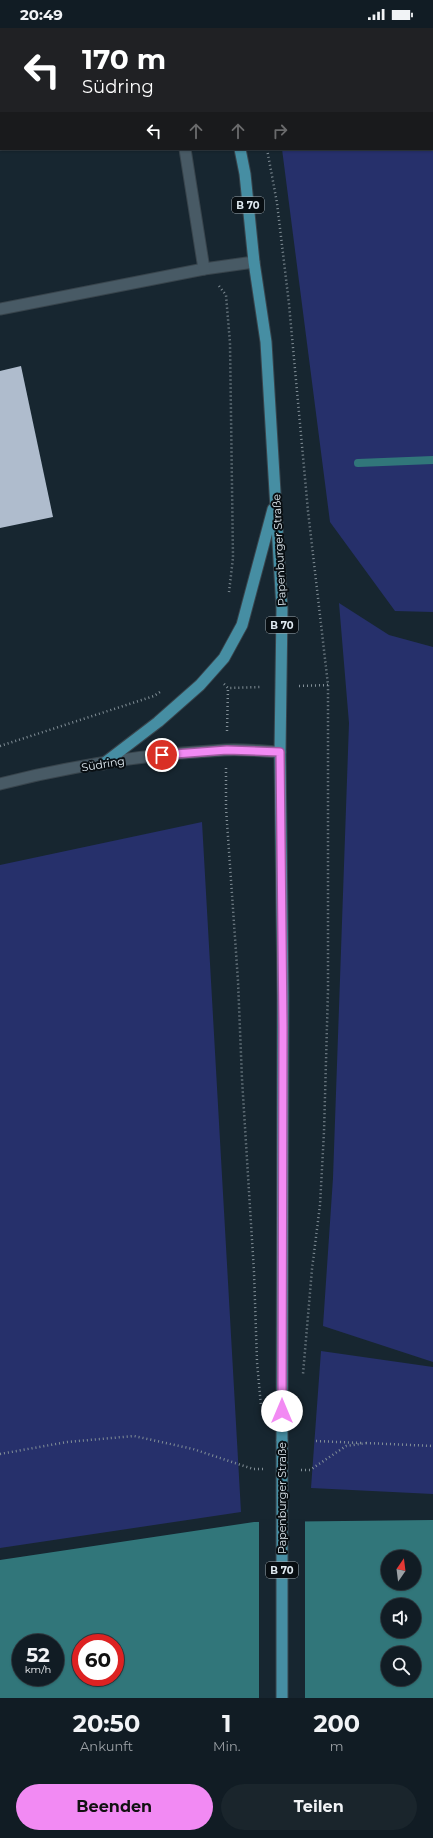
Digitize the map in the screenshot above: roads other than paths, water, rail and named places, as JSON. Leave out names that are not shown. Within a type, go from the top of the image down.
[{"type":"main road","points":[[185,150],[204,269]]},
{"type":"main road","name":"Papenburger Straße","points":[[240,150],[245,174],[254,262],[266,342],[282,609],[280,752],[283,1028],[282,1698]]},
{"type":"main road","points":[[0,309],[204,269],[254,262]]},
{"type":"main road","points":[[103,764],[158,722],[200,685],[224,658],[242,625],[276,499]]},
{"type":"main road","name":"Südring","points":[[0,784],[39,774],[162,755],[227,750],[280,752]]},
{"type":"waterway","points":[[358,463],[433,460]]}]
